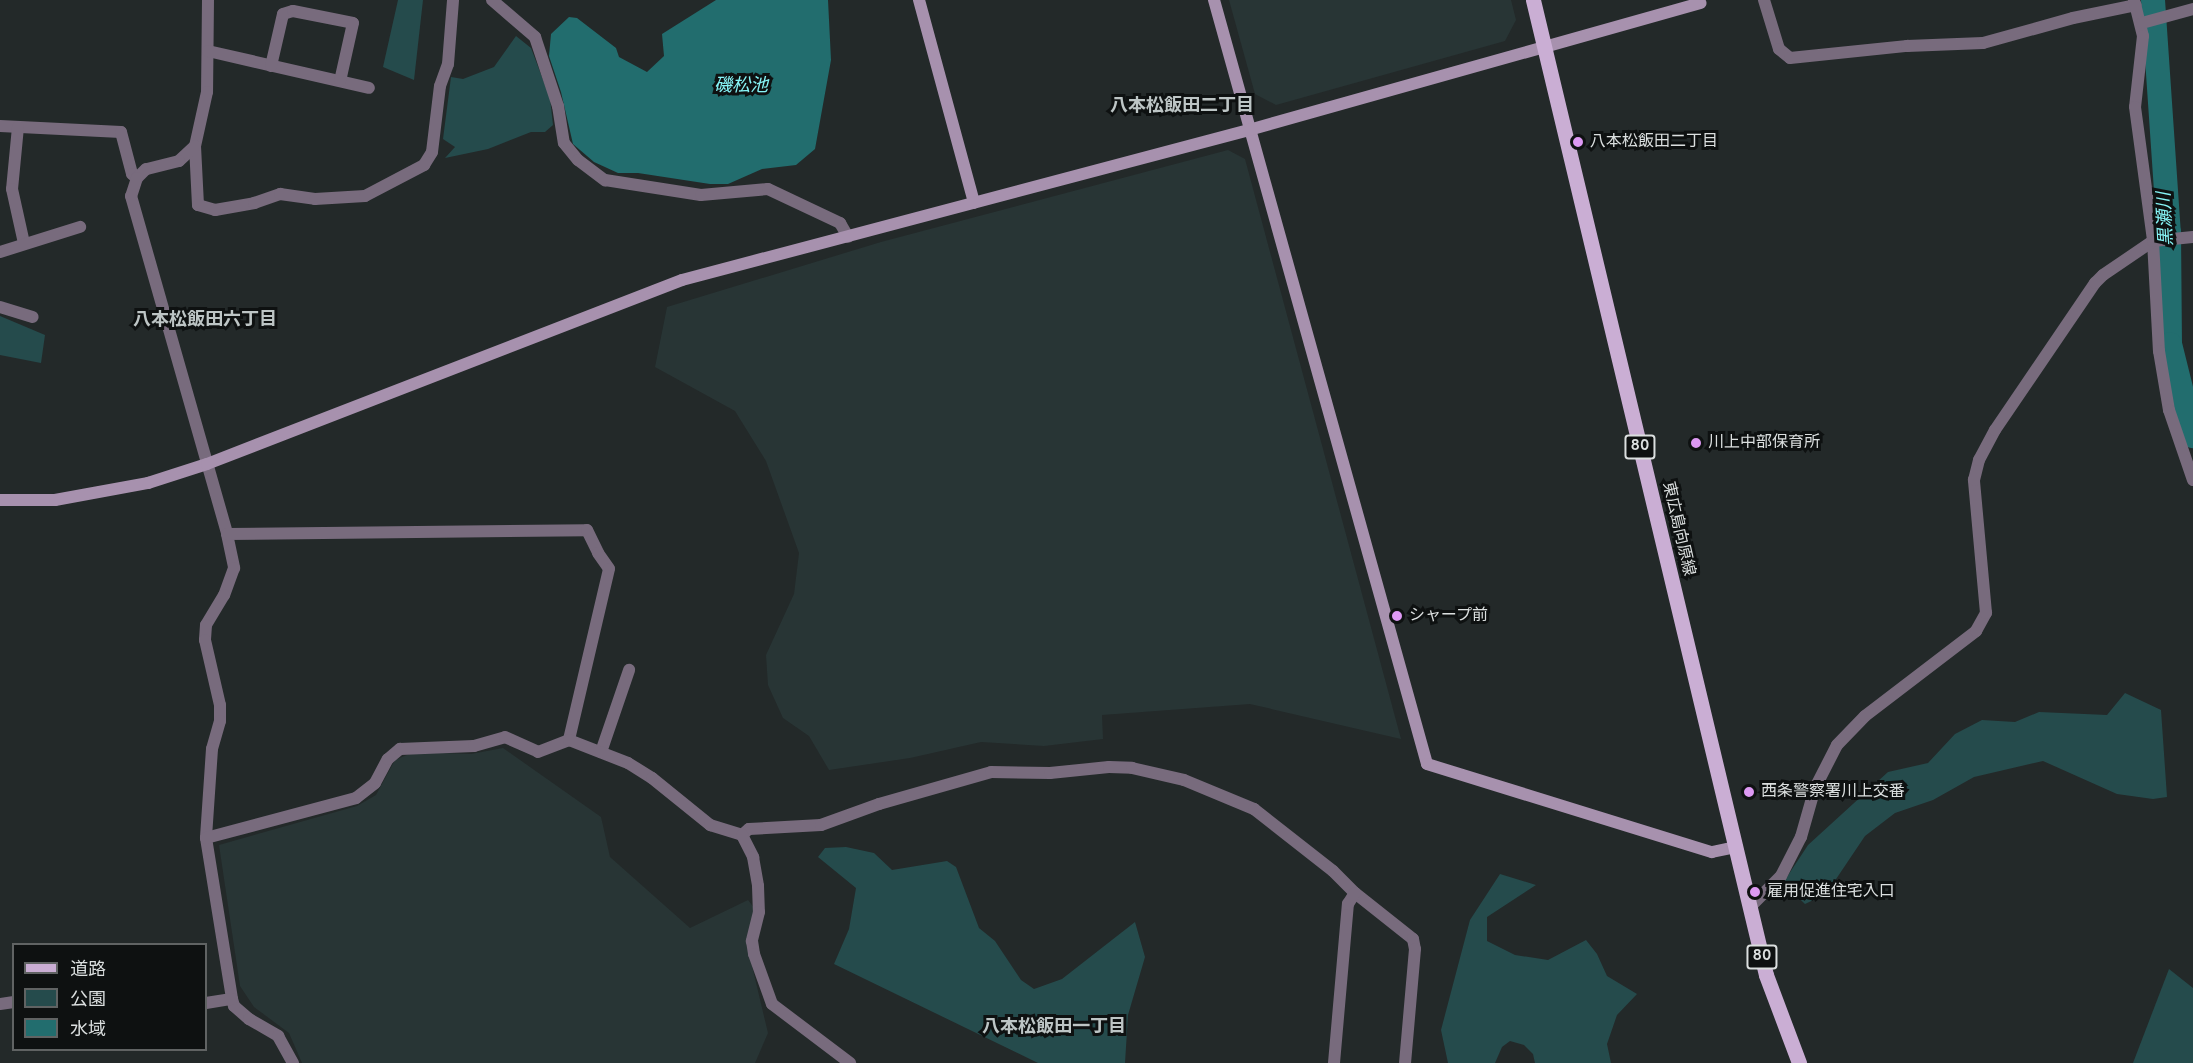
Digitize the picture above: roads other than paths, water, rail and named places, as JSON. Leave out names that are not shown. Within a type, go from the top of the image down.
[{"type":"main road","name":"東広島向原線","points":[[1533,0],[1766,975],[1799,1063]]},
{"type":"street","points":[[208,0],[207,92],[195,147],[198,205],[215,210],[254,203],[280,194],[315,199],[365,196],[424,165],[432,152],[440,86],[448,64],[453,0]]},
{"type":"street","points":[[492,0],[535,38],[558,106],[564,142],[578,160],[605,180],[701,195],[768,189],[840,223],[848,237]]},
{"type":"street","points":[[919,0],[974,203]]},
{"type":"street","points":[[1214,0],[1427,764],[1712,852],[1736,847]]},
{"type":"street","points":[[1764,0],[1779,50],[1790,58],[1907,46],[1983,43],[2135,3],[2142,23],[2143,36],[2135,107],[2153,241],[2159,351],[2169,410],[2193,480]]},
{"type":"street","points":[[0,500],[55,500],[148,483],[207,464],[682,280],[1250,130],[1704,2]]},
{"type":"street","points":[[2142,23],[2171,17],[2193,9]]},
{"type":"street","points":[[271,66],[283,14],[293,11],[353,23],[340,81]]},
{"type":"street","points":[[208,51],[369,88]]},
{"type":"street","points":[[0,126],[121,132],[132,174],[137,178]]},
{"type":"street","points":[[18,127],[6,191],[24,243]]},
{"type":"street","points":[[195,147],[179,161],[146,169],[137,178],[131,196],[227,534],[234,567],[224,596],[206,625],[205,640],[220,705],[220,721],[212,749],[206,838],[232,999],[234,1006],[249,1019],[278,1036],[293,1063]]},
{"type":"street","points":[[0,252],[80,227]]},
{"type":"street","points":[[1751,906],[1781,876],[1801,837],[1815,788],[1838,745],[1865,716],[1976,631],[1986,613],[1974,480],[1979,460],[1995,430],[2095,283],[2153,241],[2193,237]]},
{"type":"street","points":[[0,306],[32,317]]},
{"type":"street","points":[[227,534],[587,530],[609,569],[569,740]]},
{"type":"street","points":[[601,752],[629,670]]},
{"type":"street","points":[[206,838],[356,798],[375,783],[388,759],[400,749],[474,746],[506,737],[538,752],[569,740],[628,763],[652,778],[710,825],[742,835],[753,858],[758,886],[759,912],[752,941],[754,954],[772,1004],[850,1063]]},
{"type":"street","points":[[742,835],[749,829],[821,825],[879,804],[991,772],[1050,773],[1109,767],[1132,768],[1184,780],[1254,809],[1333,871],[1355,893],[1413,939],[1415,949],[1405,1063]]},
{"type":"street","points":[[1334,1063],[1348,904],[1355,893]]},
{"type":"street","points":[[207,1003],[232,999]]},
{"type":"water","name":"磯松池","points":[[716,0],[828,0],[831,60],[815,149],[796,165],[762,169],[728,184],[710,184],[638,173],[618,173],[594,162],[573,144],[561,92],[549,56],[551,34],[569,17],[577,18],[616,48],[619,57],[647,72],[664,56],[662,34]]},
{"type":"waterway","name":"黒瀬川","points":[[2153,0],[2169,232],[2170,344],[2193,436]]},
{"type":"place","name":"八本松飯田二丁目","points":[[1578,142]]},
{"type":"place","name":"川上中部保育所","points":[[1696,443]]},
{"type":"place","name":"シャープ前","points":[[1397,616]]},
{"type":"place","name":"西条警察署川上交番","points":[[1749,792]]},
{"type":"place","name":"雇用促進住宅入口","points":[[1755,892]]},
{"type":"district","name":"八本松飯田二丁目","points":[[1182,107]]},
{"type":"district","name":"八本松飯田六丁目","points":[[205,321]]},
{"type":"district","name":"八本松飯田一丁目","points":[[1054,1028]]}]
